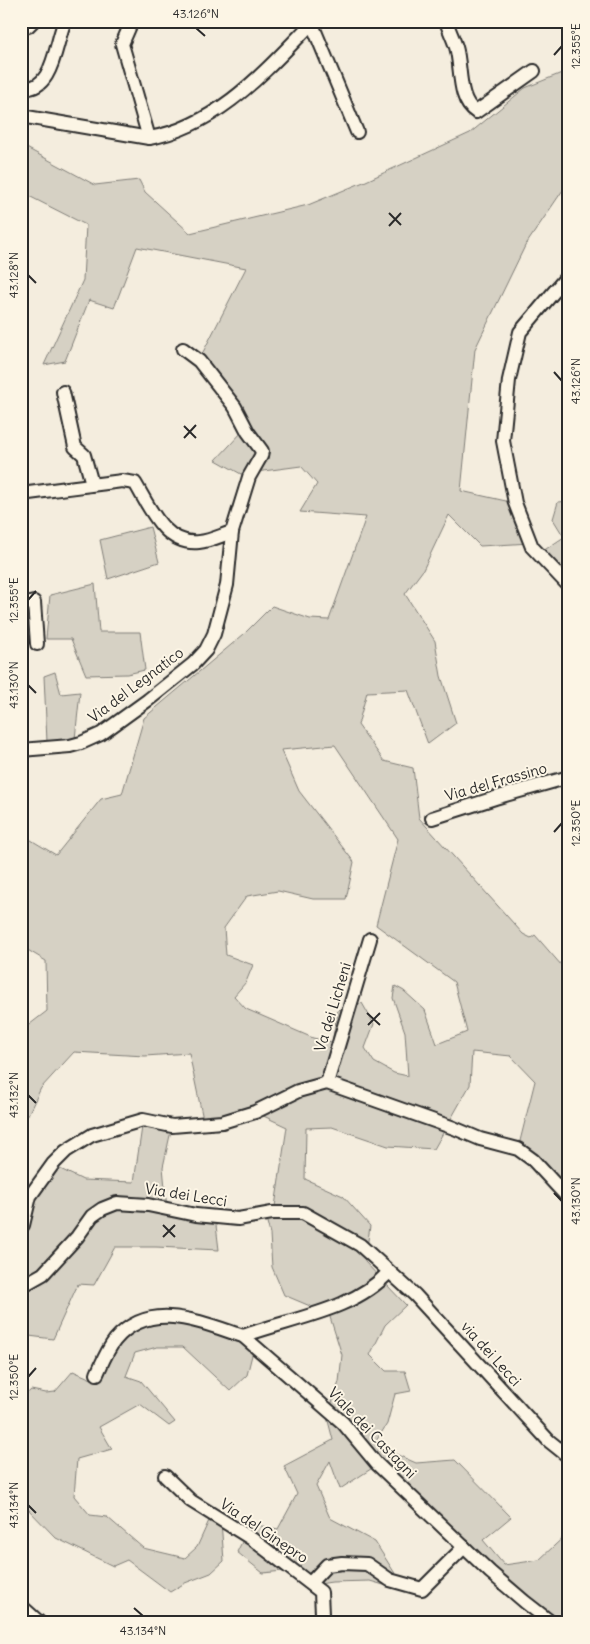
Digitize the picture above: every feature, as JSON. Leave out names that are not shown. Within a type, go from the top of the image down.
[{"type":"street","points":[[21,28],[28,26],[33,21]]},
{"type":"street","points":[[21,88],[28,90],[40,84],[54,62],[61,29],[65,21]]},
{"type":"street","points":[[132,21],[122,44],[149,138]]},
{"type":"street","points":[[446,21],[456,48],[464,93],[469,108],[476,112],[534,70]]},
{"type":"street","points":[[21,116],[149,138],[167,135],[217,112],[253,82],[313,22],[357,132]]},
{"type":"street","points":[[569,274],[520,332],[509,380],[503,441],[515,503],[532,547],[569,586]]},
{"type":"street","name":"Via del Legnatico","points":[[21,750],[70,746],[100,734],[148,700],[193,664],[206,650],[214,634],[227,585],[232,532],[249,477],[262,451],[248,432],[235,407],[199,361],[183,349]]},
{"type":"street","points":[[64,392],[75,447],[84,455],[92,484]]},
{"type":"street","points":[[21,494],[122,481],[135,483],[161,525],[179,541],[200,542],[232,532]]},
{"type":"street","points":[[21,605],[34,602],[37,644]]},
{"type":"street","name":"Via del Frassino","points":[[432,818],[569,777]]},
{"type":"street","name":"Va dei Licheni","points":[[327,1083],[370,939]]},
{"type":"street","points":[[21,1227],[24,1225],[30,1196],[53,1164],[66,1151],[92,1135],[143,1120],[172,1126],[222,1122],[255,1112],[298,1090],[327,1083],[480,1139],[518,1149],[532,1160],[569,1199]]},
{"type":"street","name":"Via dei Lecci","points":[[21,1282],[27,1283],[43,1274],[92,1216],[102,1209],[117,1203],[148,1205],[196,1215],[238,1219],[272,1213],[303,1213],[360,1246],[389,1272]]},
{"type":"street","points":[[97,1374],[115,1341],[130,1326],[149,1318],[168,1316],[191,1319],[243,1336],[345,1303],[380,1282],[389,1272]]},
{"type":"street","name":"via dei Lecci","points":[[389,1272],[416,1295],[549,1441],[569,1457]]},
{"type":"street","name":"Viale dei Castagni","points":[[243,1336],[343,1422],[377,1464],[464,1548],[525,1602],[552,1623]]},
{"type":"street","name":"Via del Ginepro","points":[[165,1476],[190,1501],[252,1539],[321,1592],[322,1614],[320,1623]]},
{"type":"street","points":[[310,1583],[327,1565],[342,1563],[367,1564],[390,1580],[422,1589],[464,1548]]},
{"type":"street","points":[[21,1606],[40,1623]]},
{"type":"shaded area","points":[[569,70],[569,181],[525,246],[475,349],[461,491],[515,503],[530,543],[480,546],[449,515],[423,570],[405,594],[435,641],[441,676],[456,723],[428,744],[408,690],[367,692],[358,725],[384,761],[413,768],[419,818],[523,934],[531,938],[535,935],[569,974],[569,1185],[559,1189],[518,1149],[535,1081],[511,1056],[472,1052],[470,1085],[434,1149],[388,1146],[332,1127],[306,1128],[305,1179],[343,1196],[370,1226],[365,1262],[406,1305],[385,1325],[370,1355],[386,1371],[405,1371],[411,1391],[395,1394],[387,1424],[376,1441],[384,1449],[416,1463],[455,1460],[511,1517],[483,1540],[504,1565],[539,1560],[569,1532],[569,1623],[552,1623],[377,1465],[340,1489],[330,1461],[316,1486],[330,1518],[375,1542],[396,1575],[401,1590],[370,1581],[332,1582],[312,1585],[293,1570],[263,1573],[237,1552],[251,1524],[278,1529],[297,1494],[284,1466],[333,1440],[327,1417],[339,1382],[342,1355],[329,1314],[284,1295],[272,1267],[270,1234],[265,1214],[274,1213],[287,1127],[255,1112],[204,1124],[189,1053],[145,1056],[74,1052],[41,1088],[21,1129],[21,1031],[47,1011],[46,961],[21,946],[21,834],[56,855],[101,799],[122,794],[144,718],[244,634],[272,606],[310,619],[329,620],[366,517],[300,512],[317,484],[301,466],[241,474],[216,460],[242,432],[201,356],[246,268],[137,247],[114,308],[89,300],[65,361],[44,365],[83,280],[86,225],[21,192],[21,145],[95,185],[139,180],[145,192],[190,233],[308,205],[366,181],[470,133],[525,88]],"holes":[[[335,745],[398,839],[376,925],[454,982],[467,1032],[437,1044],[425,1010],[404,991],[395,986],[393,998],[405,1032],[408,1076],[394,1073],[374,1062],[365,1048],[374,1024],[362,1003],[338,1010],[332,1042],[313,1038],[246,1009],[234,996],[246,982],[253,965],[226,955],[224,928],[247,896],[278,891],[313,899],[346,899],[354,862],[299,791],[281,750]]]},
{"type":"shaded area","points":[[569,501],[569,579],[543,551],[564,537],[553,519],[558,502]]},
{"type":"shaded area","points":[[150,527],[159,562],[108,579],[100,540]]},
{"type":"shaded area","points":[[95,584],[99,632],[140,632],[145,670],[127,674],[86,675],[71,639],[46,639],[50,595]]},
{"type":"shaded area","points":[[55,672],[61,694],[80,692],[75,739],[47,742],[44,676]]},
{"type":"shaded area","points":[[143,1120],[172,1126],[163,1167],[167,1209],[215,1217],[219,1250],[115,1247],[94,1285],[78,1284],[53,1339],[21,1335],[21,1293],[27,1283],[21,1282],[21,1227],[30,1196],[54,1166],[83,1180],[134,1182]]},
{"type":"shaded area","points":[[149,1318],[243,1336],[253,1351],[247,1375],[230,1391],[183,1347],[157,1347],[135,1353],[126,1376],[141,1381],[175,1422],[169,1426],[140,1404],[99,1427],[112,1449],[77,1459],[74,1496],[90,1515],[107,1517],[143,1548],[185,1558],[197,1547],[212,1514],[221,1521],[224,1561],[211,1573],[185,1583],[170,1592],[127,1560],[113,1566],[56,1538],[26,1507],[21,1499],[21,1463],[24,1457],[21,1447],[21,1399],[31,1390],[46,1393],[55,1392],[73,1371],[94,1380],[107,1353]]}]
